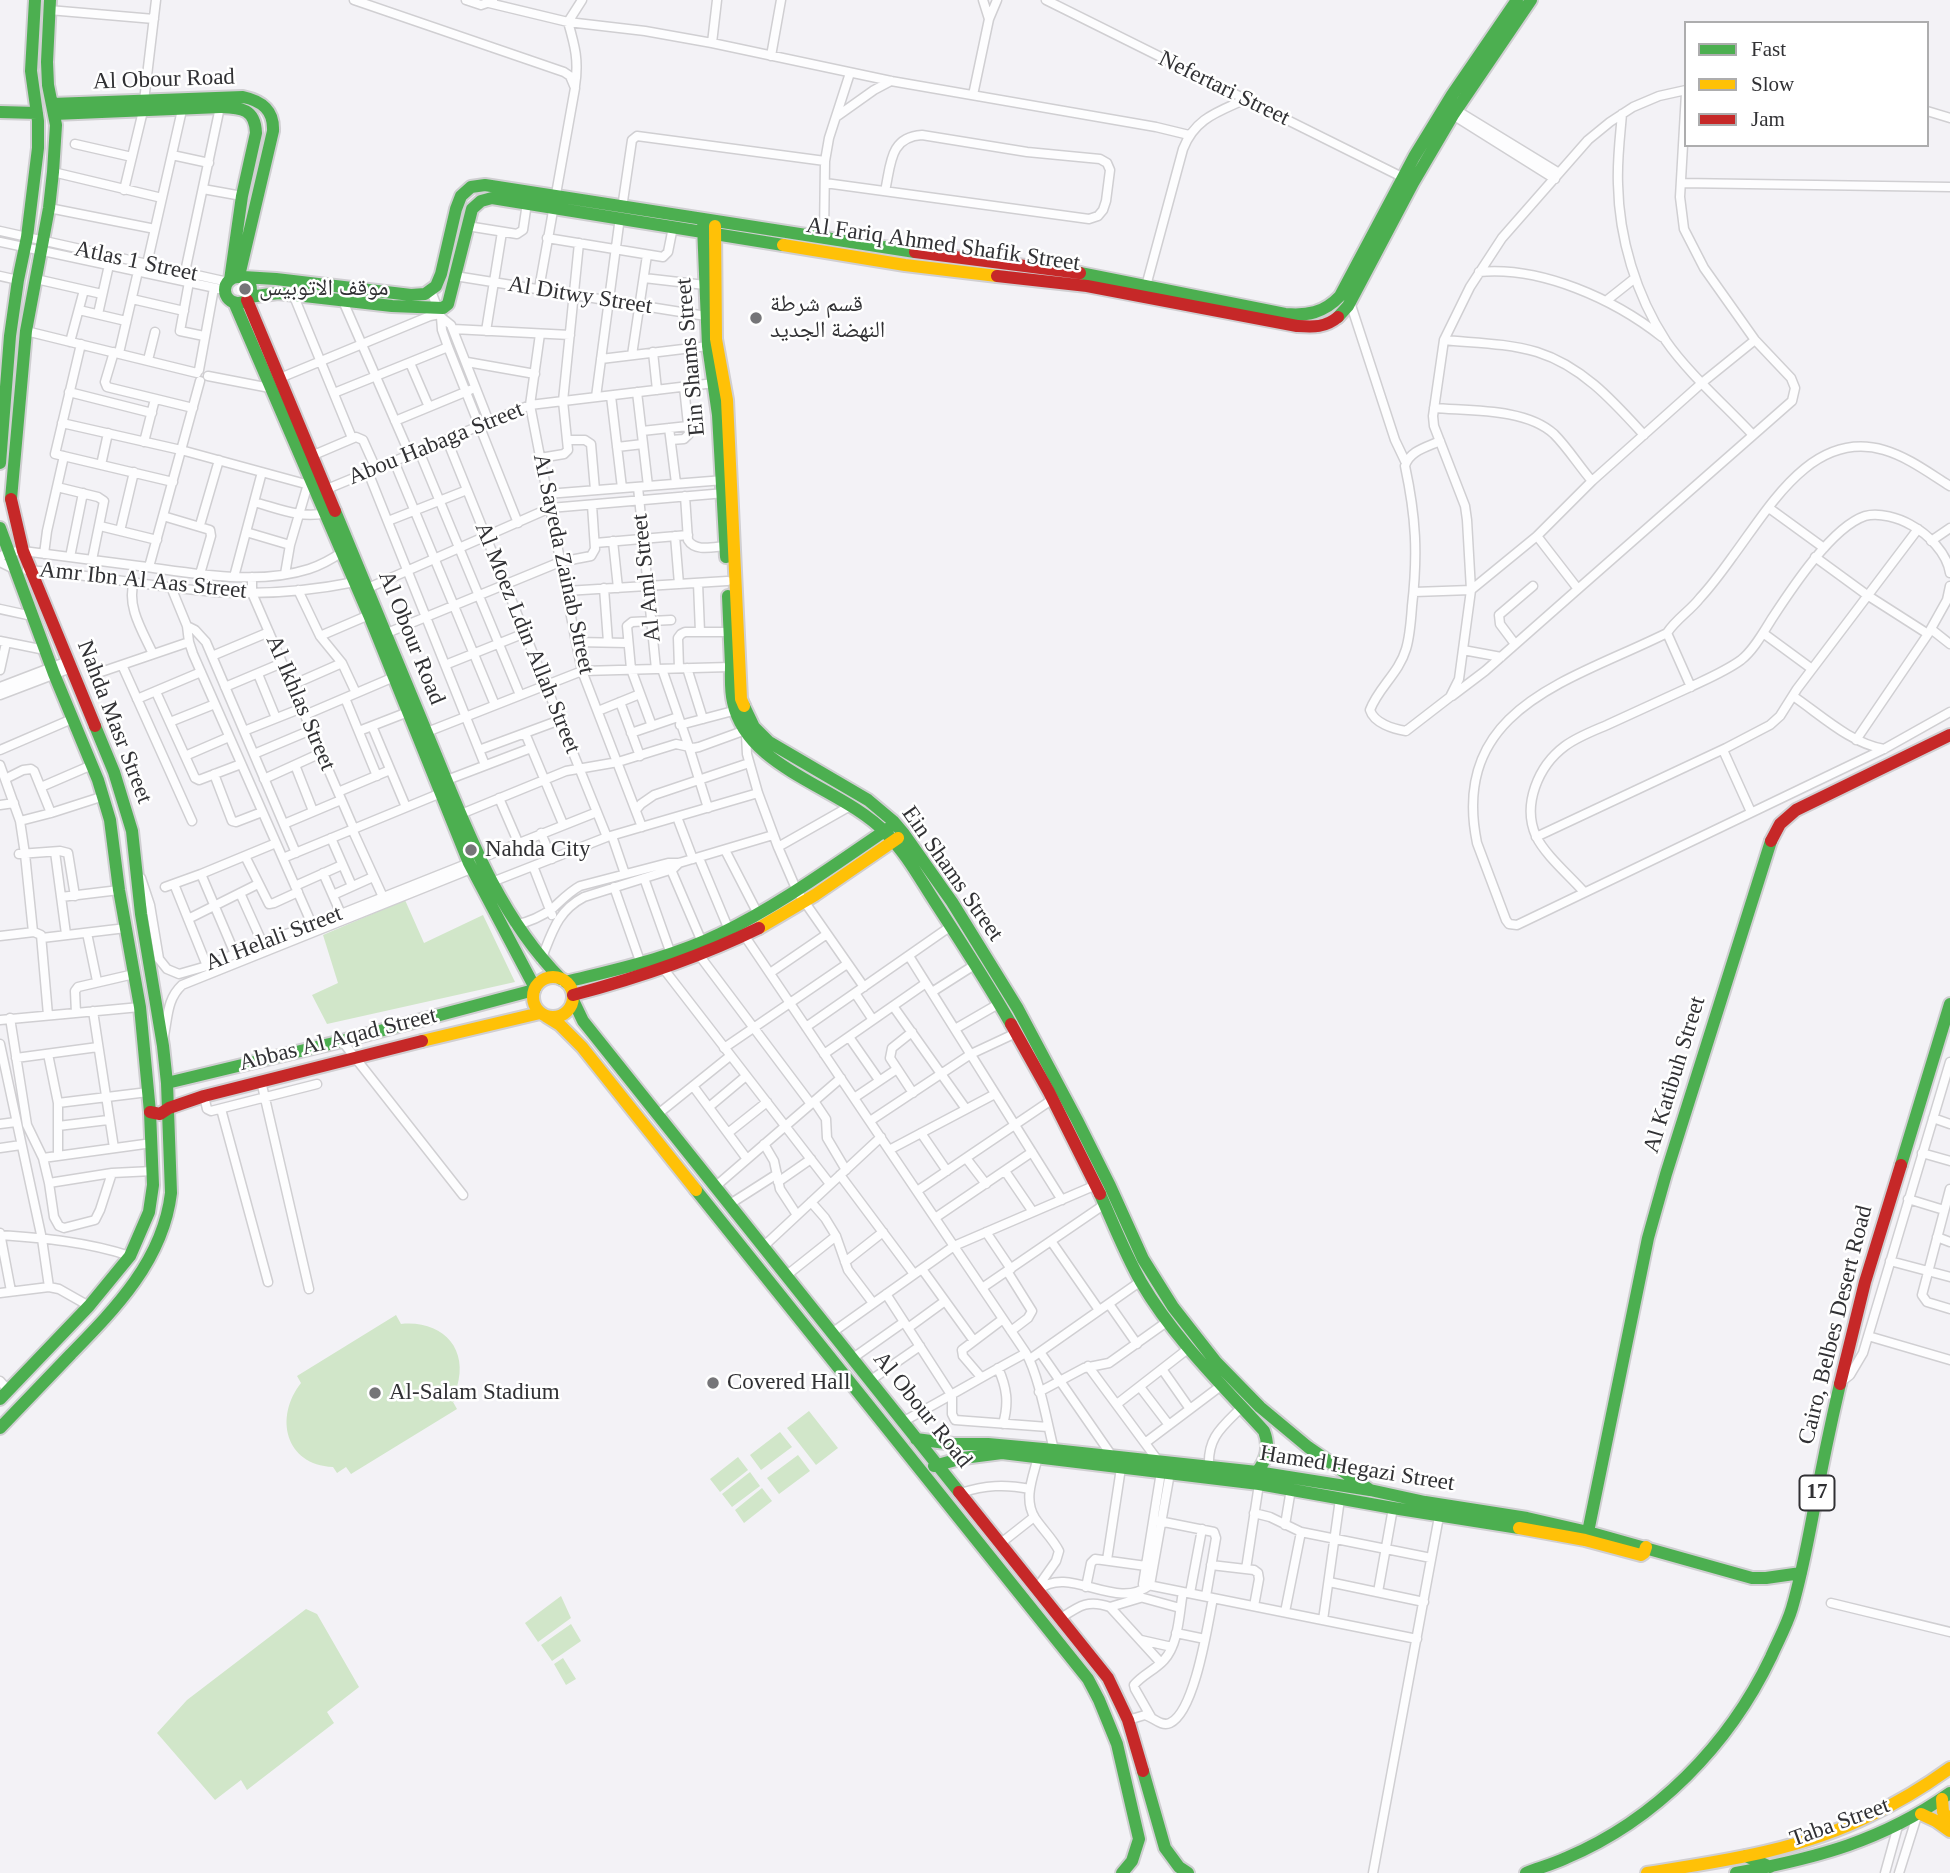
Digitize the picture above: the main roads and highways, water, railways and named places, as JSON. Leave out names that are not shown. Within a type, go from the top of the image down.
[{"type":"main road","points":[[0,464],[5,335],[26,242],[38,148],[31,71],[36,0]]},
{"type":"main road","name":"Al Fariq Ahmed Shafik Street","points":[[621,212],[673,227],[709,227],[824,237],[928,254],[1064,270],[1116,286],[1235,309],[1303,316],[1317,313],[1330,307],[1344,290],[1408,180],[1452,96],[1517,0]]},
{"type":"main road","name":"Al Fariq Ahmed Shafik Street","points":[[1419,160],[1455,113],[1531,0]]},
{"type":"main road","name":"Nahda Masr Street","points":[[0,1428],[122,1300],[148,1263],[157,1244],[166,1220],[171,1193],[167,1083],[141,914],[132,831],[121,792],[23,551],[11,499],[26,331],[50,208],[53,172],[56,125],[48,85],[49,5]]},
{"type":"main road","name":"Al Obour Road","points":[[53,109],[143,106],[243,97],[258,100],[268,108]]},
{"type":"main road","points":[[0,103],[36,109]]},
{"type":"main road","name":"Al Obour Road","points":[[143,106],[182,110],[220,107],[242,109],[254,117],[256,133],[242,196],[230,282]]},
{"type":"main road","points":[[230,282],[251,286],[243,299],[229,298],[230,282],[274,131],[274,119],[268,108],[254,117]]},
{"type":"main road","points":[[0,112],[36,109]]},
{"type":"main road","name":"Al Fariq Ahmed Shafik Street","points":[[230,282],[275,279],[411,295],[431,291],[439,280],[456,209],[465,191],[471,187],[485,185],[554,202],[709,227],[905,265],[1087,286],[1146,286],[1297,326],[1321,327],[1338,318],[1350,302],[1408,180]]},
{"type":"main road","name":"Al Fariq Ahmed Shafik Street","points":[[243,299],[278,293],[293,294],[440,313],[448,304],[467,226],[477,202],[492,198],[527,203],[554,202]]},
{"type":"main road","name":"Ein Shams Street","points":[[709,227],[705,285],[708,346],[727,486],[741,699],[749,720],[763,738],[877,806],[1000,1003],[1096,1185],[1141,1281],[1189,1348],[1264,1431],[1267,1457],[1258,1478]]},
{"type":"main road","name":"Ein Shams Street","points":[[709,227],[716,339],[727,400],[725,546],[733,711],[744,733],[772,759],[852,805],[894,833],[968,928],[1016,1009],[1075,1116],[1139,1250],[1184,1323],[1233,1380],[1272,1418],[1305,1445],[1370,1490]]},
{"type":"main road","name":"Al Obour Road","points":[[243,299],[280,379],[307,458],[310,485],[355,582],[441,793],[535,989]]},
{"type":"main road","name":"Al Obour Road","points":[[243,299],[270,388],[307,458],[327,489],[461,814],[476,864],[492,882],[515,925],[541,960],[563,981]]},
{"type":"main road","name":"Nahda Masr Street","points":[[0,528],[3,557],[14,569],[104,796],[110,820],[139,1007],[153,1171],[152,1199],[148,1214],[130,1256],[89,1306],[3,1390]]},
{"type":"main road","name":"Al Katibuh Street","points":[[1588,1532],[1648,1238],[1769,844],[1780,824],[1796,810],[1950,735]]},
{"type":"main road","points":[[573,997],[663,968],[758,914],[801,896],[894,833]]},
{"type":"main road","points":[[120,893],[140,895]]},
{"type":"main road","points":[[573,997],[567,1012],[554,1017],[544,1015],[534,1003],[535,989],[539,983],[549,978],[563,981],[641,964],[744,935],[785,914],[801,896]]},
{"type":"main road","points":[[125,922],[141,914]]},
{"type":"main road","points":[[563,981],[573,997]]},
{"type":"main road","name":"Abbas Al Aqad Street","points":[[167,1083],[342,1041],[535,989]]},
{"type":"main road","name":"Al Obour Road","points":[[573,997],[581,1018],[1108,1678],[1128,1720],[1161,1837],[1171,1858],[1188,1873]]},
{"type":"main road","name":"Cairo, Belbes Desert Road","points":[[1526,1873],[1580,1852],[1622,1828],[1672,1790],[1709,1754],[1738,1716],[1763,1676],[1792,1608],[1839,1384],[1874,1246],[1950,1004]]},
{"type":"main road","name":"Al Obour Road","points":[[544,1015],[566,1030],[582,1047],[1087,1679],[1117,1744],[1139,1839]]},
{"type":"main road","name":"Abbas Al Aqad Street","points":[[150,1112],[160,1114],[169,1108],[204,1096],[261,1081],[544,1015]]},
{"type":"main road","points":[[320,1045],[324,1066]]},
{"type":"main road","points":[[148,1214],[166,1220]]},
{"type":"main road","points":[[138,1237],[157,1244]]},
{"type":"main road","points":[[904,1450],[909,1441],[918,1439]]},
{"type":"main road","name":"Hamed Hegazi Street","points":[[918,1439],[953,1444],[988,1444],[1121,1468],[1209,1468],[1258,1478],[1291,1489],[1393,1508],[1527,1518],[1588,1532],[1644,1551]]},
{"type":"main road","name":"Hamed Hegazi Street","points":[[918,1467],[989,1454],[1038,1457],[1053,1454],[1112,1456],[1164,1469],[1370,1490],[1440,1510],[1644,1551],[1752,1578],[1770,1579],[1801,1573]]},
{"type":"main road","points":[[1647,1873],[1795,1845],[1860,1821],[1903,1800],[1950,1768]]},
{"type":"main road","points":[[1946,1796],[1942,1808],[1946,1823]]},
{"type":"main road","name":"Taba Street","points":[[1744,1872],[1770,1867],[1788,1868],[1840,1850],[1898,1826],[1946,1796]]},
{"type":"main road","points":[[1919,1815],[1946,1823]]},
{"type":"main road","points":[[1122,1873],[1132,1861],[1139,1839],[1151,1843],[1161,1837]]},
{"type":"main road","points":[[1746,1856],[1770,1867]]},
{"type":"place","name":"موقف الاتوبيس","points":[[245,289]]},
{"type":"place","name":"قسم شرطة النهضة الجديد","points":[[756,318]]},
{"type":"place","name":"Nahda City","points":[[471,850]]},
{"type":"place","name":"Covered Hall","points":[[713,1383]]},
{"type":"place","name":"Al-Salam Stadium","points":[[375,1393]]}]
